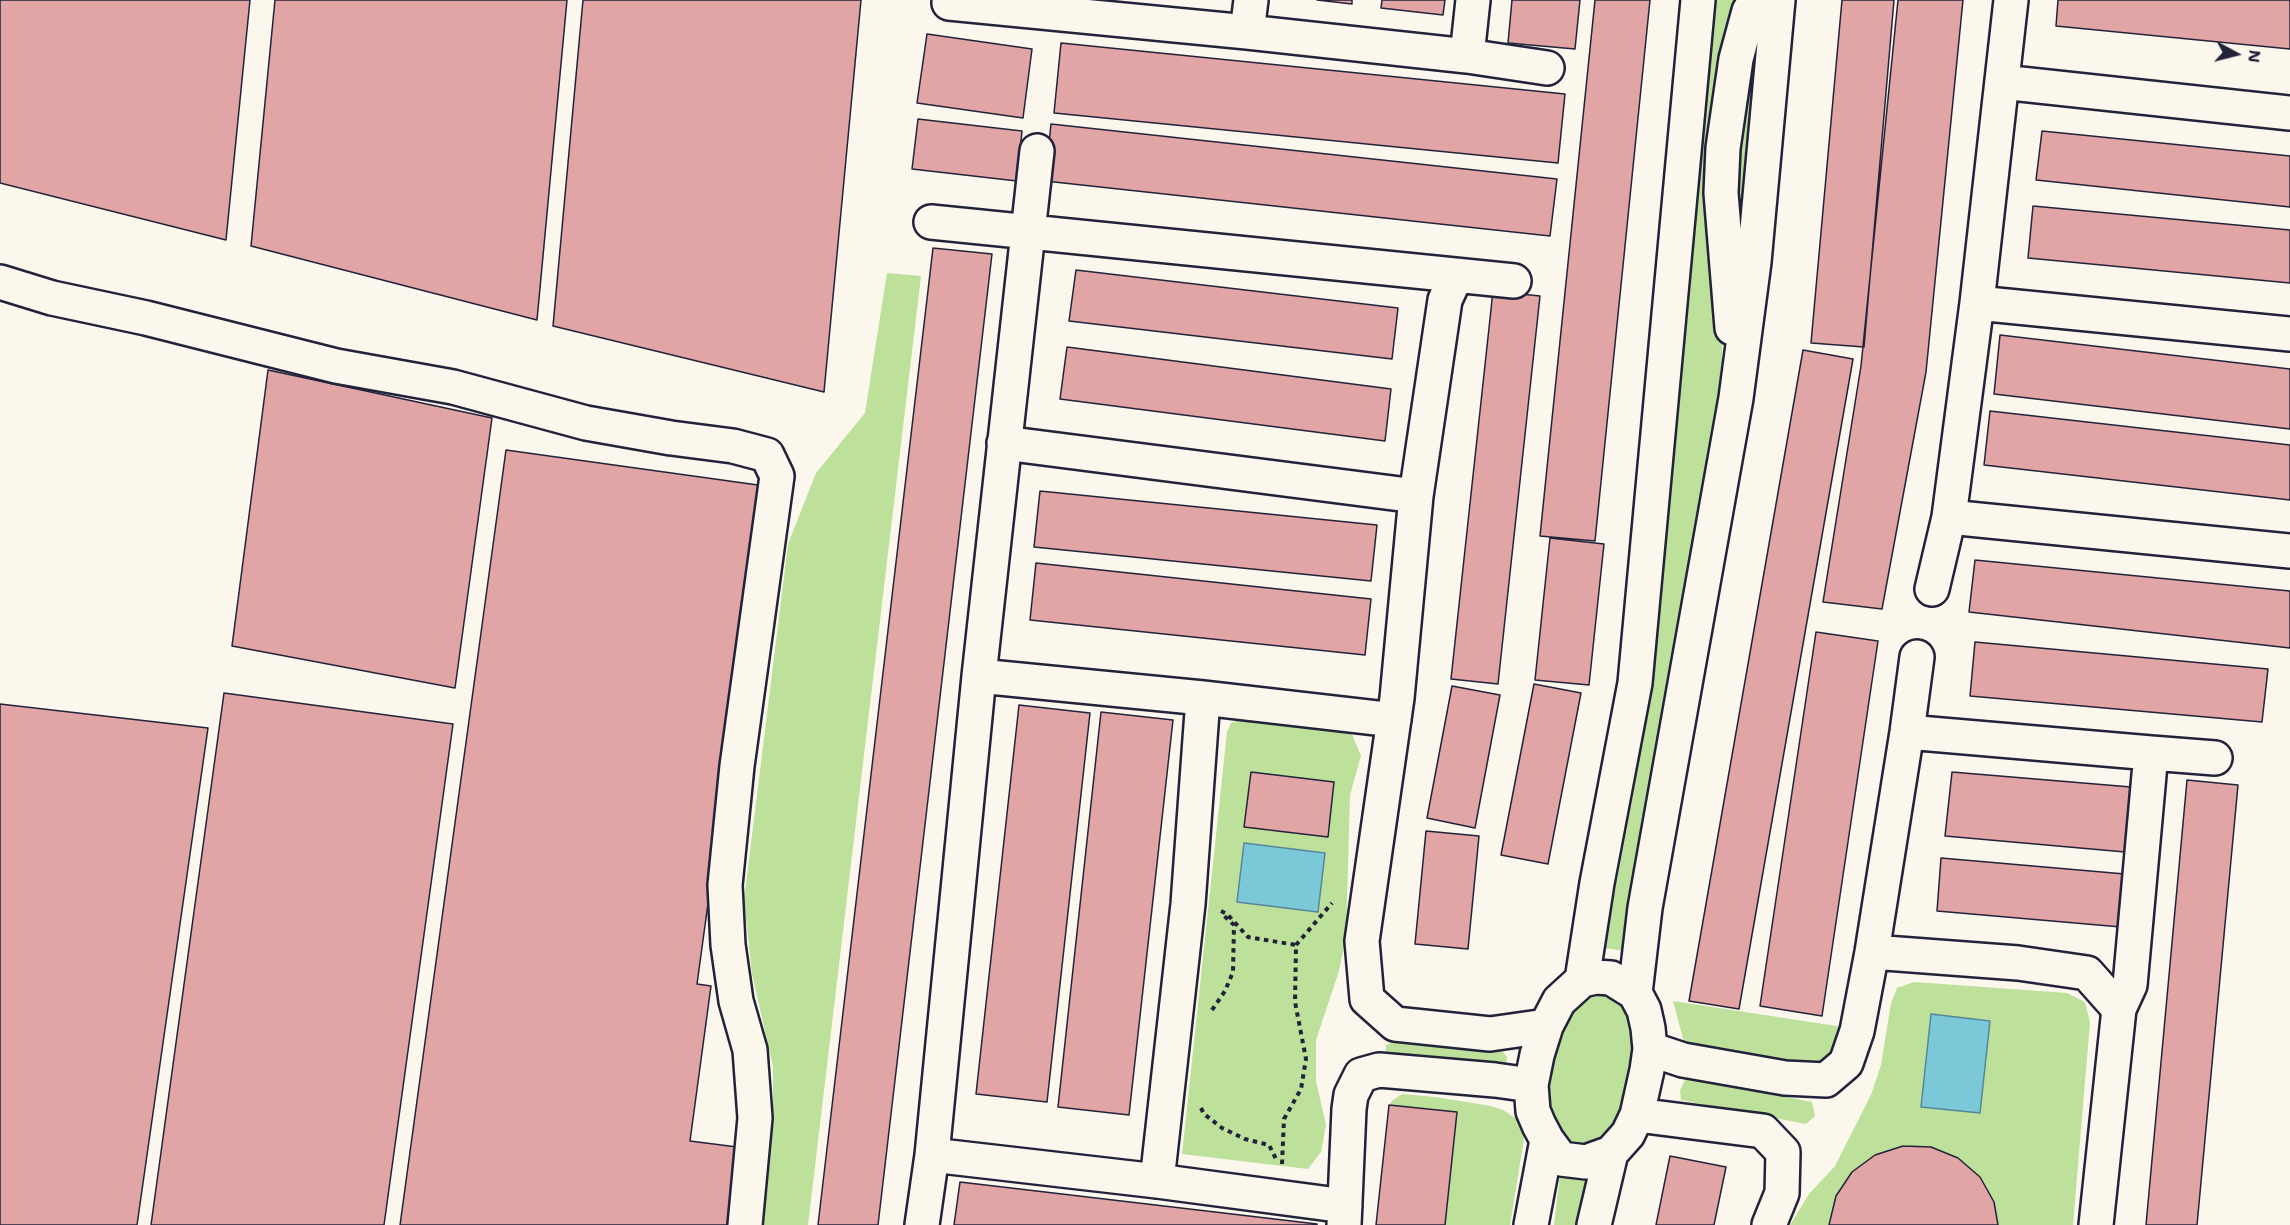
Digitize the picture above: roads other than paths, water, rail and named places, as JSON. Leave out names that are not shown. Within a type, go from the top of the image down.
[{"type":"street","points":[[1247,32],[1251,0]]},
{"type":"street","points":[[1467,56],[1473,0]]},
{"type":"street","points":[[1582,980],[1597,883],[1635,683],[1698,0]]},
{"type":"street","points":[[1736,398],[1723,241],[1721,193],[1723,148],[1736,59],[1749,11],[1756,0]]},
{"type":"street","points":[[1635,993],[1644,908],[1736,398],[1754,262],[1778,0]]},
{"type":"street","points":[[1932,589],[1949,517],[1977,303],[2011,0]]},
{"type":"street","points":[[949,3],[1032,6],[1467,56],[1546,68]]},
{"type":"street","points":[[2002,82],[2290,113]]},
{"type":"street","points":[[922,1225],[932,1155],[979,676],[1037,151]]},
{"type":"street","points":[[931,222],[1514,281]]},
{"type":"street","points":[[1456,276],[1445,300],[1416,496],[1394,720],[1362,941],[1367,999],[1395,1024],[1490,1034],[1546,1026]]},
{"type":"street","points":[[0,282],[52,298],[146,318],[336,366],[453,387],[518,407],[586,423],[733,446],[767,455],[777,476],[737,766],[725,885],[728,945],[736,1001],[750,1050],[755,1118],[746,1225]]},
{"type":"street","points":[[1977,303],[2290,334]]},
{"type":"street","points":[[1004,443],[1416,496]]},
{"type":"street","points":[[1949,517],[2290,551]]},
{"type":"street","points":[[1650,1049],[1683,1060],[1785,1078],[1826,1080],[1846,1063],[1857,1031],[1872,952],[1917,657]]},
{"type":"street","points":[[979,676],[1394,720]]},
{"type":"street","points":[[1157,1181],[1188,904],[1203,698]]},
{"type":"street","points":[[1907,732],[2215,758]]},
{"type":"street","points":[[2096,1225],[2119,1009],[2130,985],[2151,753]]},
{"type":"street","points":[[1872,952],[2018,963],[2087,973],[2119,1009]]},
{"type":"street","points":[[1596,977],[1611,978],[1635,993],[1644,1010],[1650,1049],[1637,1115],[1628,1134],[1611,1153],[1586,1162],[1561,1159],[1546,1140],[1533,1111],[1531,1085],[1537,1054],[1546,1026],[1559,1001],[1582,980],[1596,977]]},
{"type":"street","points":[[932,1155],[1157,1181],[1344,1216],[1349,1109],[1351,1095],[1361,1075],[1379,1070],[1531,1085]]},
{"type":"street","points":[[1637,1115],[1763,1131],[1783,1152],[1782,1193],[1769,1225]]},
{"type":"street","points":[[1531,1225],[1546,1140]]},
{"type":"street","points":[[1594,1225],[1611,1153]]},
{"type":"water","points":[[1244,843],[1325,853],[1318,912],[1237,902]]},
{"type":"water","points":[[1931,1014],[1990,1021],[1980,1113],[1921,1107]]}]
